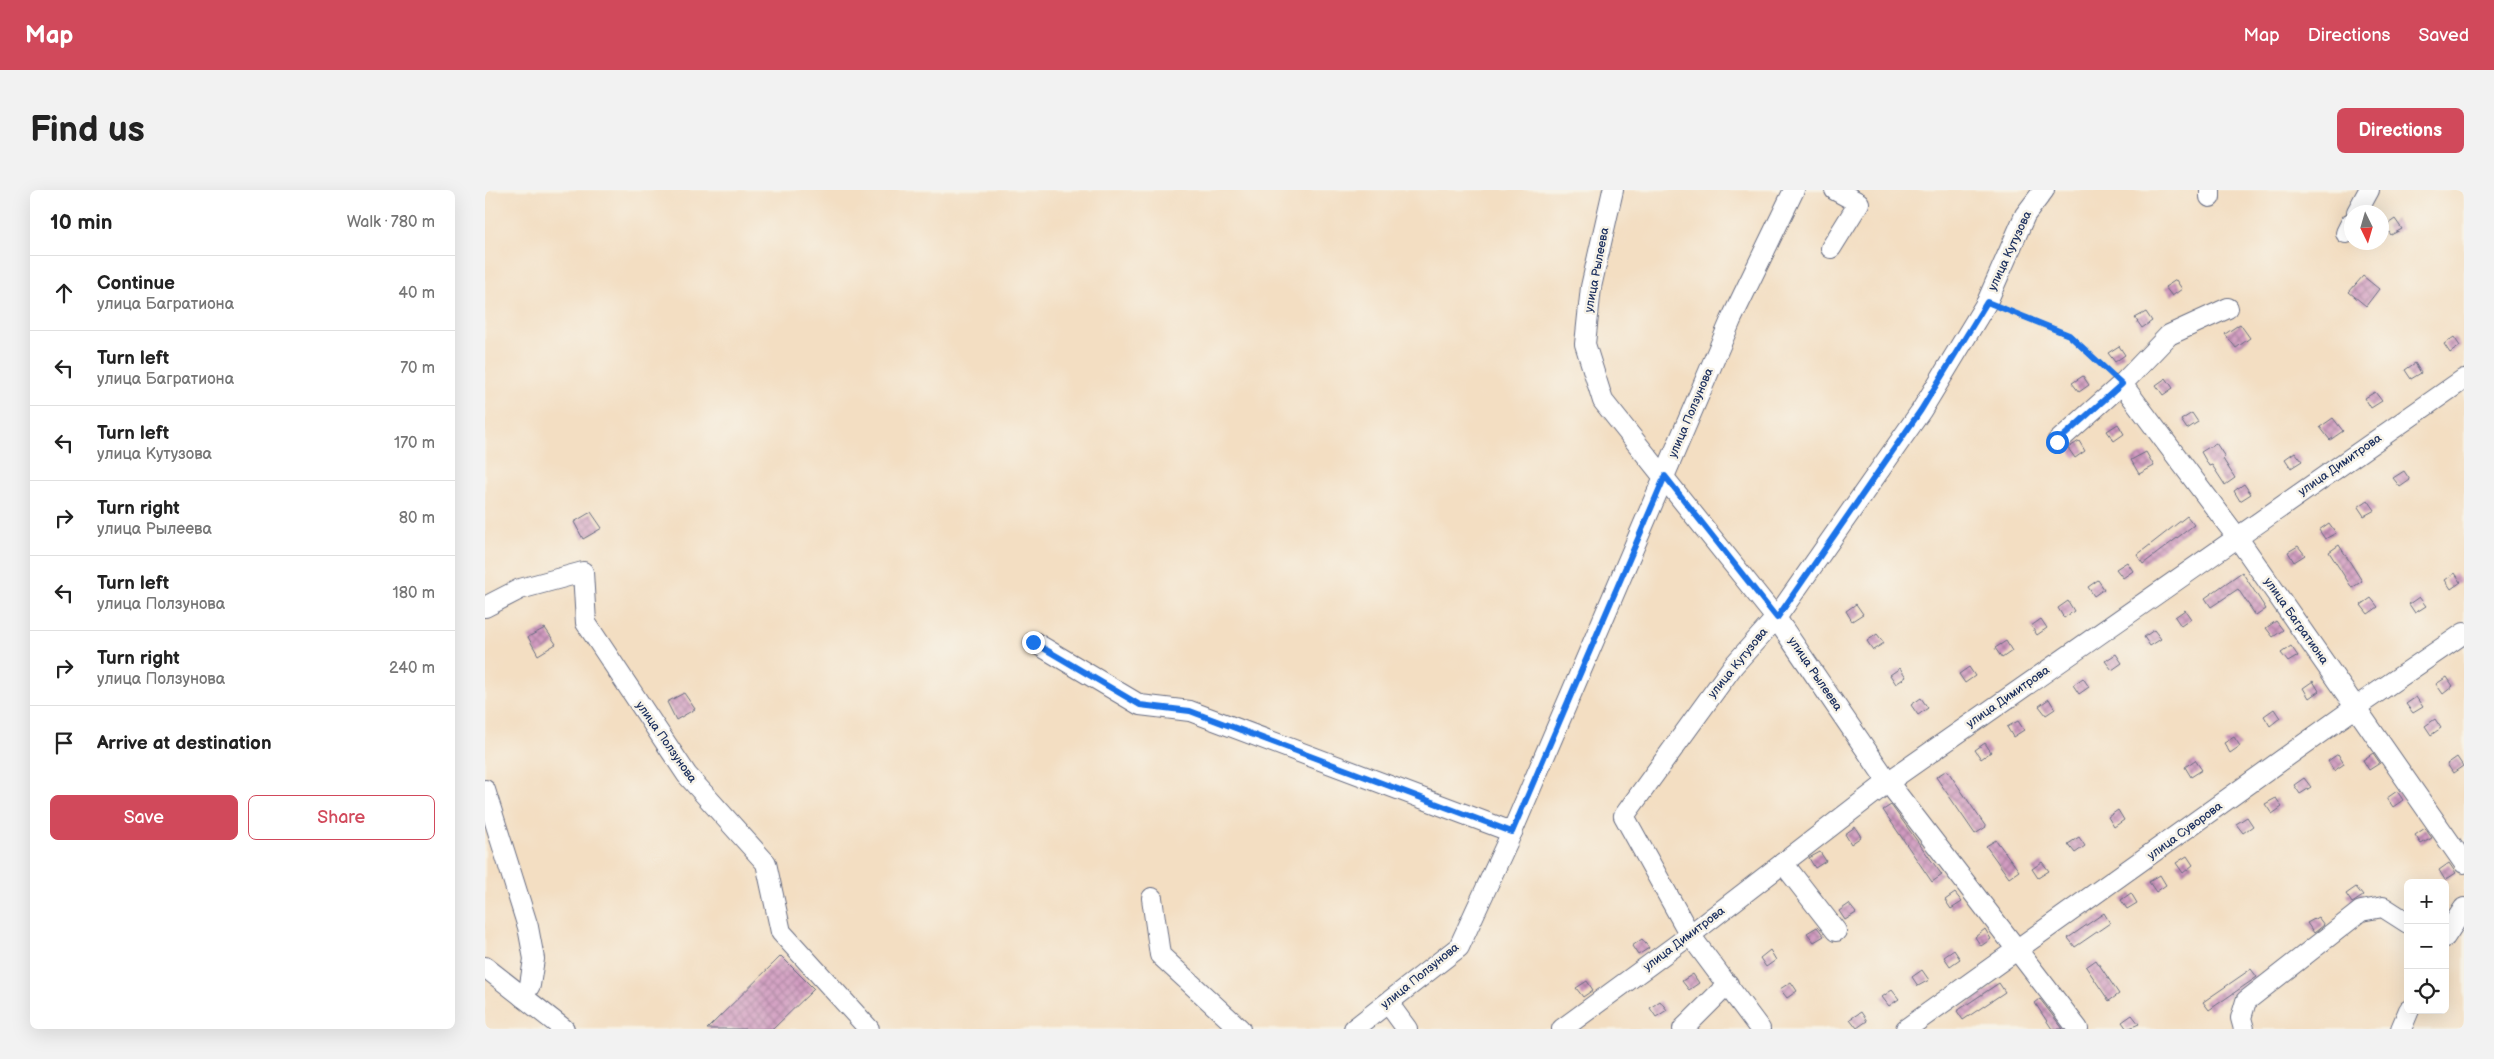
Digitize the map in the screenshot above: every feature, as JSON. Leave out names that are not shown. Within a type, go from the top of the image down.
[{"type":"street","name":"улица Рылеева","points":[[1613,190],[1591,287],[1585,344],[1603,401],[1777,618],[1888,782],[2078,1029]]},
{"type":"street","name":"улица Ползунова","points":[[1355,1029],[1459,947],[1512,832],[1731,320],[1794,190]]},
{"type":"street","points":[[1831,248],[1859,203],[1835,190]]},
{"type":"street","name":"улица Кутузова","points":[[1760,1029],[1690,935],[1623,816],[1733,666],[1777,618],[1921,410],[1987,302],[2025,214],[2043,190]]},
{"type":"street","points":[[2361,205],[2369,190]]},
{"type":"street","points":[[2057,442],[2122,384],[2169,335],[2228,308]]},
{"type":"street","name":"улица Димитрова","points":[[1562,1029],[1690,935],[1888,782],[2464,379]]},
{"type":"street","name":"улица Багратиона","points":[[2122,384],[2237,537],[2464,863]]},
{"type":"street","name":"улица Ползунова","points":[[485,607],[520,589],[583,572],[587,623],[687,775],[766,862],[781,932],[869,1029]]},
{"type":"street","name":"улица Суворова","points":[[1906,1029],[2019,950],[2356,707],[2464,633]]},
{"type":"street","points":[[1033,642],[1140,705],[1190,711],[1512,832]]},
{"type":"street","points":[[485,790],[528,927],[534,959],[529,985],[523,997]]},
{"type":"street","points":[[1783,863],[1836,931]]},
{"type":"street","points":[[1152,898],[1160,955],[1240,1029]]},
{"type":"street","points":[[2244,1029],[2241,1018],[2246,1001],[2361,911],[2383,907],[2404,920]]},
{"type":"street","points":[[2449,931],[2464,908]]},
{"type":"street","points":[[485,967],[563,1029]]},
{"type":"street","points":[[1683,1029],[1728,984]]},
{"type":"street","points":[[1388,1003],[1407,1029]]},
{"type":"street","points":[[2401,1029],[2407,1014]]},
{"type":"path","points":[[1987,302],[2069,335],[2122,384]]},
{"type":"building","points":[[2395,219],[2402,229],[2391,235],[2389,223]]},
{"type":"building","points":[[2363,276],[2379,289],[2366,306],[2349,292]]},
{"type":"building","points":[[2176,280],[2182,289],[2172,296],[2165,287]]},
{"type":"building","points":[[2146,312],[2152,321],[2142,328],[2135,318]]},
{"type":"building","points":[[2240,324],[2250,338],[2236,348],[2225,334]]},
{"type":"building","points":[[2454,337],[2460,346],[2450,353],[2444,344]]},
{"type":"building","points":[[2119,346],[2125,355],[2115,362],[2108,353]]},
{"type":"building","points":[[2415,363],[2421,373],[2411,379],[2405,370]]},
{"type":"building","points":[[2083,376],[2089,385],[2079,392],[2072,383]]},
{"type":"building","points":[[2166,378],[2173,388],[2163,395],[2156,385]]},
{"type":"building","points":[[2375,392],[2382,401],[2371,408],[2365,398]]},
{"type":"building","points":[[2192,413],[2198,422],[2187,429],[2181,420]]},
{"type":"building","points":[[2333,418],[2343,431],[2330,440],[2320,427]]},
{"type":"building","points":[[2118,424],[2124,434],[2114,441],[2107,431]]},
{"type":"building","points":[[2079,441],[2085,451],[2075,458],[2068,448]]},
{"type":"building","points":[[2216,443],[2235,478],[2225,485],[2212,465],[2209,466],[2201,452]]},
{"type":"building","points":[[2146,452],[2154,466],[2139,474],[2131,460]]},
{"type":"building","points":[[2295,452],[2302,461],[2291,468],[2285,459]]},
{"type":"building","points":[[2404,471],[2410,480],[2400,487],[2393,478]]},
{"type":"building","points":[[2244,484],[2251,494],[2240,501],[2234,491]]},
{"type":"building","points":[[2368,500],[2375,510],[2364,516],[2358,507]]},
{"type":"building","points":[[591,512],[602,528],[583,539],[574,522]]},
{"type":"building","points":[[2187,516],[2194,525],[2143,564],[2137,555]]},
{"type":"building","points":[[2329,523],[2336,533],[2325,539],[2319,530]]},
{"type":"building","points":[[2339,545],[2362,581],[2352,588],[2329,552]]},
{"type":"building","points":[[2298,546],[2305,555],[2294,562],[2288,552]]},
{"type":"building","points":[[2127,562],[2133,571],[2123,578],[2116,569]]},
{"type":"building","points":[[2242,572],[2266,609],[2256,616],[2238,589],[2211,607],[2205,598]]},
{"type":"building","points":[[2455,573],[2461,582],[2451,589],[2445,580]]},
{"type":"building","points":[[2098,580],[2104,589],[2094,596],[2088,587]]},
{"type":"building","points":[[2419,597],[2426,606],[2415,613],[2409,604]]},
{"type":"building","points":[[2371,598],[2378,607],[2368,614],[2361,605]]},
{"type":"building","points":[[2068,601],[2074,611],[2064,618],[2058,608]]},
{"type":"building","points":[[1856,604],[1863,614],[1852,621],[1846,611]]},
{"type":"building","points":[[2185,610],[2191,619],[2181,626],[2175,617]]},
{"type":"building","points":[[2041,619],[2047,628],[2037,635],[2031,626]]},
{"type":"building","points":[[2276,621],[2283,630],[2273,637],[2266,628]]},
{"type":"building","points":[[545,628],[556,644],[538,655],[528,637]]},
{"type":"building","points":[[2154,630],[2161,639],[2150,646],[2144,637]]},
{"type":"building","points":[[1877,634],[1884,643],[1873,650],[1867,641]]},
{"type":"building","points":[[2006,641],[2012,651],[2002,658],[1995,648]]},
{"type":"building","points":[[2291,646],[2298,656],[2288,662],[2281,653]]},
{"type":"building","points":[[2116,654],[2122,663],[2112,670],[2105,661]]},
{"type":"building","points":[[1969,667],[1975,676],[1965,683],[1959,674]]},
{"type":"building","points":[[1900,668],[1906,677],[1896,684],[1890,675]]},
{"type":"building","points":[[2447,677],[2453,686],[2443,694],[2436,684]]},
{"type":"building","points":[[2083,678],[2089,687],[2079,694],[2073,685]]},
{"type":"building","points":[[2313,681],[2319,691],[2309,698],[2303,688]]},
{"type":"building","points":[[684,693],[695,709],[676,720],[667,702]]},
{"type":"building","points":[[2416,697],[2423,707],[2413,713],[2406,704]]},
{"type":"building","points":[[1921,698],[1928,708],[1918,715],[1911,705]]},
{"type":"building","points":[[2049,699],[2055,709],[2046,715],[2039,706]]},
{"type":"building","points":[[2274,709],[2280,718],[2270,726],[2264,716]]},
{"type":"building","points":[[2435,719],[2441,728],[2431,735],[2425,726]]},
{"type":"building","points":[[2018,721],[2024,730],[2013,737],[2007,727]]},
{"type":"building","points":[[2234,737],[2240,746],[2230,753],[2224,743]]},
{"type":"building","points":[[1985,743],[1991,752],[1981,759],[1975,750]]},
{"type":"building","points":[[2373,753],[2380,763],[2369,770],[2363,760]]},
{"type":"building","points":[[2338,754],[2344,764],[2334,771],[2328,761]]},
{"type":"building","points":[[2457,757],[2463,766],[2453,773],[2447,764]]},
{"type":"building","points":[[2195,760],[2202,770],[2191,777],[2185,767]]},
{"type":"building","points":[[1947,770],[1986,827],[1975,834],[1936,777]]},
{"type":"building","points":[[2304,778],[2311,787],[2300,794],[2294,785]]},
{"type":"building","points":[[2397,791],[2403,800],[2393,807],[2387,798]]},
{"type":"building","points":[[2276,798],[2282,807],[2272,814],[2265,804]]},
{"type":"building","points":[[1891,805],[1942,875],[1932,882],[1883,810]]},
{"type":"building","points":[[2118,810],[2124,820],[2114,827],[2108,817]]},
{"type":"building","points":[[2247,817],[2253,826],[2243,833],[2236,824]]},
{"type":"building","points":[[1855,827],[1861,837],[1851,844],[1845,834]]},
{"type":"building","points":[[2425,828],[2432,838],[2421,844],[2415,835]]},
{"type":"building","points":[[2079,837],[2085,846],[2075,853],[2068,844]]},
{"type":"building","points":[[1996,840],[2019,871],[2009,878],[1986,846]]},
{"type":"building","points":[[1820,852],[1826,861],[1815,868],[1809,858]]},
{"type":"building","points":[[2187,856],[2193,865],[2183,873],[2176,863]]},
{"type":"building","points":[[2042,862],[2049,871],[2038,878],[2032,869]]},
{"type":"building","points":[[2449,863],[2456,873],[2444,879],[2439,870]]},
{"type":"building","points":[[2160,875],[2166,885],[2156,892],[2149,882]]},
{"type":"building","points":[[2356,887],[2363,896],[2352,903],[2346,894]]},
{"type":"building","points":[[1955,893],[1962,902],[1951,909],[1945,900]]},
{"type":"building","points":[[2131,893],[2137,903],[2127,909],[2121,900]]},
{"type":"building","points":[[1849,904],[1856,913],[1845,920],[1839,911]]},
{"type":"building","points":[[2104,913],[2110,923],[2075,947],[2068,938]]},
{"type":"building","points":[[2318,917],[2324,925],[2314,933],[2307,923]]},
{"type":"building","points":[[1817,927],[1824,936],[1814,942],[1807,933]]},
{"type":"building","points":[[1985,929],[1991,939],[1981,946],[1975,937]]},
{"type":"building","points":[[1642,939],[1649,948],[1638,955],[1632,946]]},
{"type":"building","points":[[1770,950],[1776,960],[1766,967],[1760,958]]},
{"type":"building","points":[[1954,950],[1960,959],[1950,966],[1944,957]]},
{"type":"building","points":[[781,956],[814,989],[773,1029],[707,1029]]},
{"type":"building","points":[[2096,960],[2119,994],[2109,1001],[2086,967]]},
{"type":"building","points":[[2251,969],[2257,977],[2209,1010],[2203,1002]]},
{"type":"building","points":[[1922,970],[1929,980],[1918,986],[1912,977]]},
{"type":"building","points":[[1693,974],[1699,983],[1689,990],[1682,981]]},
{"type":"building","points":[[1587,981],[1593,990],[1583,997],[1576,988]]},
{"type":"building","points":[[1791,982],[1797,991],[1787,998],[1780,989]]},
{"type":"building","points":[[1999,983],[2005,992],[1963,1020],[1957,1011]]},
{"type":"building","points":[[1892,990],[1899,999],[1889,1006],[1882,997]]},
{"type":"building","points":[[2040,999],[2063,1029],[2052,1029],[2035,1003]]},
{"type":"building","points":[[1660,1001],[1667,1010],[1656,1017],[1650,1008]]},
{"type":"building","points":[[1861,1012],[1867,1021],[1857,1028],[1850,1019]]},
{"type":"building","points":[[2132,1015],[2139,1024],[2127,1029],[2122,1022]]},
{"type":"route","points":[[1033,642],[1140,705],[1190,711],[1512,832],[1665,476],[1777,618],[1828,547],[1921,410],[1987,302],[2069,335],[2122,384],[2057,442]]}]
